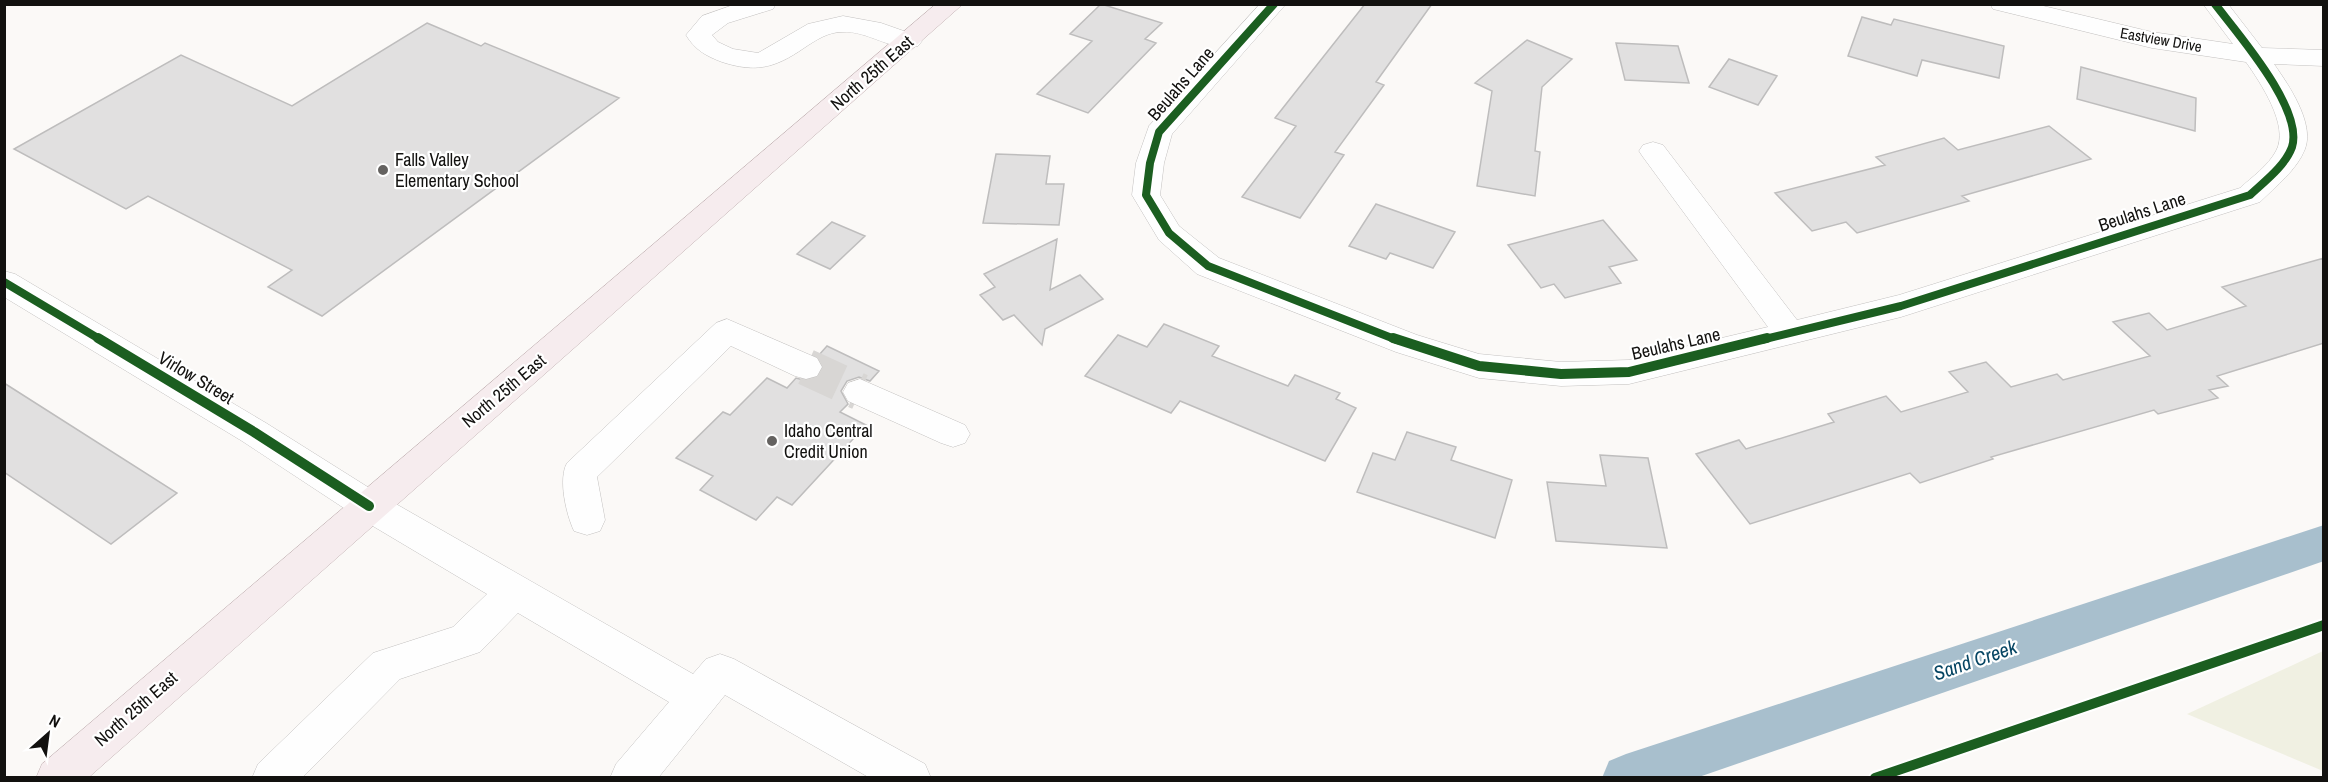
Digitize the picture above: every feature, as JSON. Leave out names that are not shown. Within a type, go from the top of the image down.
[{"type":"main road","name":"North 25th East","points":[[57,777],[951,4]]},
{"type":"street","points":[[764,4],[713,20],[703,27],[699,35],[704,45],[729,56],[758,62],[774,58],[812,31],[834,25],[852,14],[909,41]]},
{"type":"street","name":"Beulahs Lane","points":[[1274,4],[1159,132],[1150,163],[1146,195],[1169,233],[1208,266],[1407,345],[1479,366],[1561,374],[1629,372],[1901,306],[2250,195],[2283,162],[2293,143],[2291,122],[2281,94],[2215,4]]},
{"type":"street","name":"Eastview Drive","points":[[2002,4],[2151,40],[2254,55],[2324,58]]},
{"type":"street","points":[[1653,152],[1791,333]]},
{"type":"street","name":"Virlow Street","points":[[4,282],[254,432],[369,506],[698,698]]},
{"type":"street","points":[[587,520],[579,473],[728,331],[806,368]]},
{"type":"street","points":[[860,392],[952,434]]},
{"type":"street","points":[[273,777],[387,666],[466,640],[515,591]]},
{"type":"street","points":[[631,777],[720,672],[910,777]]},
{"type":"shaded area","points":[[2323,651],[2323,771],[2187,714]]},
{"type":"building","points":[[1101,4],[1162,23],[1145,39],[1156,43],[1088,113],[1037,94],[1092,41],[1070,34]]},
{"type":"building","points":[[1365,4],[1432,4],[1376,82],[1384,85],[1335,152],[1344,155],[1300,218],[1242,197],[1296,126],[1275,118]]},
{"type":"building","points":[[1862,17],[1891,25],[1894,19],[2004,46],[1999,78],[1922,60],[1917,76],[1848,56]]},
{"type":"building","points":[[427,23],[481,46],[485,43],[619,98],[322,316],[268,287],[292,270],[148,196],[126,209],[14,149],[181,55],[292,106]]},
{"type":"building","points":[[1527,40],[1572,59],[1542,87],[1535,151],[1540,152],[1535,196],[1477,186],[1492,91],[1475,83]]},
{"type":"building","points":[[1616,43],[1678,46],[1689,83],[1625,80]]},
{"type":"building","points":[[1729,59],[1777,76],[1758,105],[1709,87]]},
{"type":"building","points":[[2081,67],[2196,98],[2195,131],[2077,99]]},
{"type":"building","points":[[2049,126],[2091,159],[1962,196],[1969,201],[1857,233],[1846,222],[1812,231],[1775,193],[1885,165],[1876,157],[1944,138],[1958,150]]},
{"type":"building","points":[[996,154],[1050,156],[1046,184],[1064,184],[1059,225],[983,223]]},
{"type":"building","points":[[1376,204],[1455,232],[1433,268],[1390,253],[1386,259],[1349,246]]},
{"type":"building","points":[[1603,220],[1637,260],[1609,267],[1621,283],[1565,298],[1554,284],[1541,288],[1508,245]]},
{"type":"building","points":[[832,222],[865,236],[830,269],[797,254]]},
{"type":"building","points":[[1057,239],[1050,290],[1080,275],[1103,299],[1045,329],[1042,345],[1014,315],[1003,320],[980,295],[995,287],[984,274]]},
{"type":"building","points":[[2324,258],[2324,343],[2217,376],[2228,386],[2209,390],[2218,398],[2158,414],[2154,410],[1991,457],[1993,459],[1920,483],[1910,473],[1750,524],[1696,454],[1739,440],[1746,449],[1834,422],[1828,414],[1886,396],[1901,412],[1968,392],[1949,372],[1986,362],[2011,387],[2057,374],[2063,380],[2150,356],[2113,322],[2149,313],[2167,330],[2246,306],[2222,287]]},
{"type":"building","points":[[1164,324],[1219,346],[1212,356],[1288,386],[1295,375],[1340,393],[1336,399],[1356,408],[1325,461],[1180,401],[1171,413],[1085,376],[1118,335],[1147,347]]},
{"type":"building","name":"Idaho Central Credit Union","points":[[827,346],[879,371],[870,381],[859,377],[847,381],[841,391],[848,404],[840,412],[866,425],[792,505],[777,497],[756,520],[700,490],[713,476],[676,458],[723,412],[730,415],[767,378],[787,388],[796,378],[807,381],[818,378],[824,368],[818,356]]},
{"type":"building","points":[[4,383],[177,493],[111,544],[4,472]]},
{"type":"building","points":[[1407,432],[1456,447],[1451,460],[1512,480],[1495,538],[1357,492],[1373,453],[1395,460]]},
{"type":"building","points":[[1600,455],[1648,458],[1667,548],[1556,541],[1547,482],[1606,486]]},
{"type":"waterway","name":"Sand Creek","points":[[1626,778],[2324,543]]},
{"type":"tunnel","points":[[806,367],[860,392]]},
{"type":"cycle path","points":[[1274,4],[1159,132],[1150,163],[1146,195],[1169,233],[1208,266],[1407,344],[1479,366],[1561,374],[1629,372],[1901,306],[2250,195],[2287,156],[2293,142],[2292,126],[2277,89],[2252,51],[2215,4]]},
{"type":"cycle path","points":[[4,282],[254,432],[369,506]]},
{"type":"cycle path","points":[[1875,778],[2324,625]]},
{"type":"place","name":"Falls Valley Elementary School","points":[[383,170]]},
{"type":"place","name":"Idaho Central Credit Union","points":[[772,441]]}]
